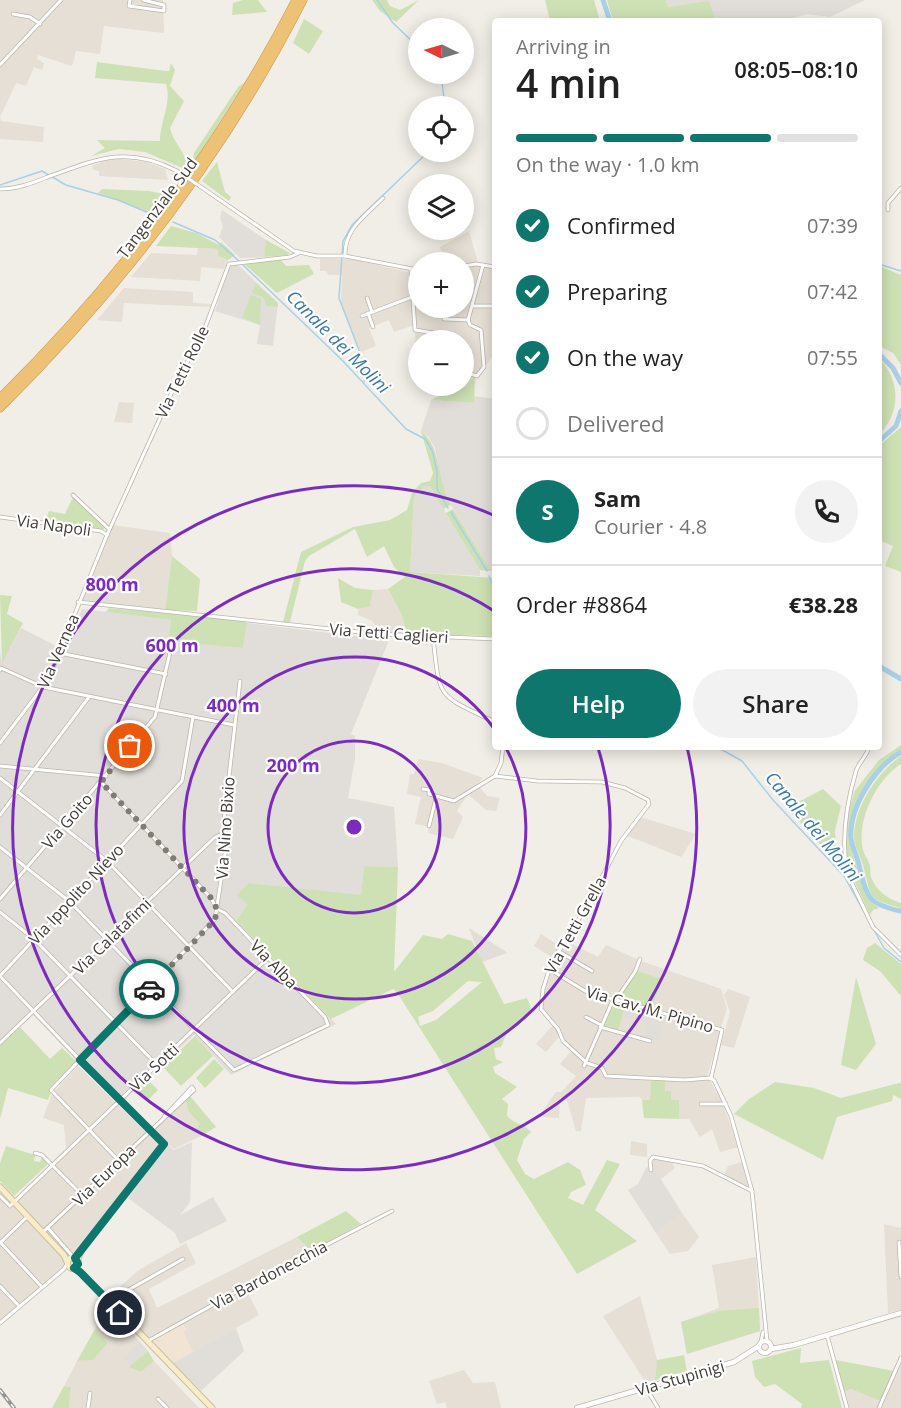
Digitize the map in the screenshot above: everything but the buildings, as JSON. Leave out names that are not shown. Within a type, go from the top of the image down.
[{"type":"highway","name":"Tangenziale Sud","points":[[0,398],[93,302],[158,221],[239,102],[296,0]]},
{"type":"highway","name":"Tangenziale Sud","points":[[0,408],[99,305],[164,224],[238,116],[303,0]]},
{"type":"main road","points":[[0,1187],[45,1230],[80,1272],[212,1408]]},
{"type":"street","points":[[0,65],[61,0]]},
{"type":"street","points":[[130,0],[129,6],[164,11],[164,5],[145,0]]},
{"type":"street","points":[[13,14],[30,17],[40,24]]},
{"type":"street","points":[[0,189],[18,188],[113,156],[158,161],[177,171],[299,253],[342,255],[408,269]]},
{"type":"street","points":[[888,210],[888,203],[901,188]]},
{"type":"street","points":[[342,255],[349,233],[383,198]]},
{"type":"street","name":"Via Tetti Rolle","points":[[109,529],[176,383],[203,333],[229,264],[235,261],[282,258],[299,253]]},
{"type":"street","points":[[474,265],[492,266]]},
{"type":"street","points":[[474,299],[483,265]]},
{"type":"street","points":[[367,298],[373,327]]},
{"type":"street","points":[[362,316],[408,299]]},
{"type":"street","points":[[474,306],[492,306]]},
{"type":"street","points":[[444,319],[468,320],[470,325],[481,330],[484,367],[477,376],[474,375]]},
{"type":"street","points":[[73,495],[109,529]]},
{"type":"street","name":"Via Napoli","points":[[0,517],[100,531],[106,535]]},
{"type":"street","name":"Via Vernea","points":[[0,743],[43,687],[109,529]]},
{"type":"street","name":"Via Tetti Caglieri","points":[[78,602],[378,634],[492,639]]},
{"type":"street","points":[[433,637],[437,681],[441,692],[454,702],[492,721]]},
{"type":"street","name":"Via Goito","points":[[0,899],[101,782],[158,711],[172,644]]},
{"type":"street","points":[[59,653],[166,674]]},
{"type":"street","points":[[0,670],[1,668],[43,687],[234,725]]},
{"type":"street","name":"Via Nino Bixio","points":[[90,1130],[51,1090],[215,920],[240,681]]},
{"type":"street","points":[[0,815],[89,697]]},
{"type":"street","name":"Via Ippolito Nievo","points":[[0,976],[182,781],[193,717]]},
{"type":"street","points":[[423,789],[429,790],[429,794],[436,798],[454,801],[495,776],[501,763],[503,750]]},
{"type":"street","points":[[867,750],[857,768],[845,818],[847,873],[873,927],[901,955]]},
{"type":"street","points":[[0,766],[106,776]]},
{"type":"street","name":"Via Tetti Grella","points":[[495,776],[537,781],[602,782],[625,788],[649,801],[621,841],[585,909],[558,951],[549,969],[541,1000],[543,1012],[558,1029],[563,1041],[587,1063],[600,1067],[608,1076],[711,1078]]},
{"type":"street","points":[[0,778],[107,861],[233,992]]},
{"type":"street","name":"Via Alba","points":[[101,782],[211,898],[217,909],[225,913],[329,1023],[234,1070],[194,1030]]},
{"type":"street","points":[[429,826],[436,798]]},
{"type":"street","name":"Via Calatafimi","points":[[0,1043],[214,838],[226,832]]},
{"type":"street","points":[[0,847],[69,901],[194,1030]]},
{"type":"street","points":[[0,912],[34,939],[157,1065]]},
{"type":"street","points":[[558,951],[592,971]]},
{"type":"street","name":"Via Sotti","points":[[14,1202],[268,958]]},
{"type":"street","points":[[584,1066],[614,1000],[635,972],[640,960]]},
{"type":"street","name":"Via Cav. M. Pipino","points":[[549,969],[585,991],[722,1030],[711,1078]]},
{"type":"street","points":[[0,976],[118,1101],[163,1145],[81,1254],[0,1323]]},
{"type":"street","points":[[586,1017],[601,1026],[650,1041]]},
{"type":"street","points":[[0,1035],[4,1039]]},
{"type":"street","points":[[711,1078],[726,1104],[752,1191],[766,1344],[762,1353]]},
{"type":"street","name":"Via Europa","points":[[45,1230],[119,1161],[192,1087],[194,1090],[164,1117]]},
{"type":"street","points":[[701,1104],[726,1104]]},
{"type":"street","points":[[90,1130],[119,1161]]},
{"type":"street","points":[[35,1154],[42,1155],[82,1196]]},
{"type":"street","points":[[651,1170],[650,1161],[653,1157],[703,1166],[752,1191]]},
{"type":"street","points":[[0,1196],[10,1206],[14,1202]]},
{"type":"street","name":"Via Bardonecchia","points":[[148,1341],[243,1288],[392,1211]]},
{"type":"street","points":[[28,1216],[0,1243],[41,1286]]},
{"type":"street","points":[[45,1230],[72,1263]]},
{"type":"street","points":[[899,1242],[901,1277]]},
{"type":"street","points":[[109,1300],[183,1259]]},
{"type":"street","points":[[0,1286],[19,1306]]},
{"type":"street","name":"Via Stupinigi","points":[[577,1408],[730,1364],[766,1344],[789,1346],[901,1314]]},
{"type":"street","points":[[827,1335],[847,1408]]},
{"type":"street","name":"Via Stupinigi","points":[[748,1355],[762,1353],[766,1344]]},
{"type":"street","points":[[879,1408],[901,1358]]},
{"type":"street","points":[[646,1388],[658,1408]]},
{"type":"street","points":[[88,1408],[90,1394]]},
{"type":"street","points":[[158,1399],[167,1408]]},
{"type":"shaded area","points":[[0,0],[163,0],[164,33],[104,26],[100,54],[76,51],[72,66],[38,55],[37,59],[44,63],[42,70],[34,67],[26,86],[16,83],[0,117]]},
{"type":"shaded area","points":[[666,0],[865,0],[830,17],[807,14],[793,18],[715,18],[709,2],[668,7]]},
{"type":"shaded area","points":[[0,117],[1,121],[44,127],[43,142],[0,139]]},
{"type":"shaded area","points":[[112,158],[146,162],[165,169],[168,180],[99,176],[99,171],[93,170],[92,166]]},
{"type":"shaded area","points":[[222,210],[266,240],[264,257],[240,258],[219,237],[223,227],[220,218]]},
{"type":"shaded area","points":[[453,240],[472,240],[479,266],[492,268],[492,356],[474,379],[474,330],[414,330],[414,325],[394,332],[389,320],[369,328],[376,346],[361,352],[341,305],[342,275],[329,275],[326,271],[320,271],[320,259],[351,259],[408,272],[408,318],[474,318],[474,252],[442,252],[440,247]]},
{"type":"shaded area","points":[[198,248],[218,249],[218,256],[228,260],[224,269],[201,267],[200,281],[131,277],[151,253],[197,255]]},
{"type":"shaded area","points":[[230,264],[237,264],[278,303],[273,346],[257,344],[260,325],[215,311]]},
{"type":"shaded area","points":[[124,288],[193,292],[193,303],[211,304],[210,307],[124,303],[122,322],[97,320]]},
{"type":"shaded area","points":[[474,396],[492,399],[492,571],[442,490],[435,448],[428,436],[421,431],[431,400],[474,403]]},
{"type":"shaded area","points":[[119,402],[134,403],[132,423],[114,422]]},
{"type":"shaded area","points":[[424,486],[430,486],[480,570],[480,576],[410,572],[414,497]]},
{"type":"shaded area","points":[[112,525],[170,533],[172,556],[165,610],[82,601]]},
{"type":"shaded area","points":[[388,589],[402,615],[407,634],[382,633],[372,621],[358,615],[358,609],[370,605],[373,590]]},
{"type":"shaded area","points":[[82,609],[171,620],[168,640],[243,648],[247,623],[389,640],[351,734],[355,736],[355,759],[348,798],[394,807],[398,867],[364,866],[361,896],[249,883],[249,905],[236,919],[336,1024],[231,1075],[194,1035],[119,1105],[33,1015],[0,1046],[0,652],[2,662],[21,628],[64,650]]},
{"type":"shaded area","points":[[418,759],[442,763],[483,778],[477,784],[487,796],[500,798],[496,811],[486,810],[468,794],[457,811],[463,817],[453,839],[428,833],[429,827],[415,824],[421,797],[407,794],[410,774],[414,774]]},
{"type":"shaded area","points":[[640,817],[696,834],[681,857],[628,836]]},
{"type":"shaded area","points":[[469,928],[505,951],[507,953],[482,962]]},
{"type":"shaded area","points":[[541,934],[561,947],[566,941],[598,957],[606,945],[641,961],[721,989],[727,1009],[721,1027],[652,1008],[662,980],[618,998],[616,1002],[626,1005],[623,1016],[646,1023],[644,1038],[659,1042],[665,1017],[720,1032],[707,1076],[722,1101],[738,1147],[720,1152],[712,1129],[700,1137],[689,1119],[679,1119],[679,1100],[671,1100],[665,1091],[665,1079],[652,1077],[650,1100],[642,1100],[640,1097],[586,1098],[581,1131],[576,1131],[567,1100],[560,1097],[559,1118],[543,1117],[541,1113],[556,1092],[561,1092],[576,1076],[560,1064],[574,1048],[558,1038],[546,1052],[536,1044],[554,1024],[543,1012],[542,1002],[547,976],[555,959],[534,946]]},
{"type":"shaded area","points":[[728,989],[750,997],[734,1048],[721,1045],[730,1012],[724,995]]},
{"type":"shaded area","points":[[626,1005],[665,1017],[660,1042],[644,1038],[646,1023],[622,1016]]},
{"type":"shaded area","points":[[626,1005],[651,1013],[647,1028],[646,1022],[622,1016]]},
{"type":"shaded area","points":[[78,1066],[149,1135],[186,1100],[188,1111],[200,1124],[196,1130],[201,1136],[174,1149],[166,1142],[75,1256],[0,1323],[0,1193],[10,1203],[66,1148],[64,1125],[43,1118],[52,1094]]},
{"type":"shaded area","points":[[631,1141],[647,1144],[647,1157],[630,1155]]},
{"type":"shaded area","points":[[192,1142],[190,1202],[180,1215],[213,1197],[227,1221],[180,1244],[175,1233],[128,1198],[167,1144],[174,1150]]},
{"type":"shaded area","points":[[653,1159],[671,1162],[675,1168],[661,1179],[652,1165]]},
{"type":"shaded area","points":[[742,1162],[747,1186],[724,1175],[728,1166]]},
{"type":"shaded area","points":[[652,1165],[682,1213],[656,1233],[628,1190],[638,1184],[646,1168]]},
{"type":"shaded area","points":[[682,1213],[699,1237],[688,1251],[670,1254],[656,1233]]},
{"type":"shaded area","points":[[884,1224],[901,1228],[901,1310],[888,1313]]},
{"type":"shaded area","points":[[297,1237],[311,1251],[244,1285],[259,1315],[193,1352],[183,1332],[186,1330],[183,1324],[151,1340],[109,1296],[139,1270],[186,1243],[196,1263],[149,1289],[157,1308]]},
{"type":"shaded area","points":[[756,1257],[760,1331],[687,1354],[681,1322],[719,1308],[712,1265]]},
{"type":"shaded area","points":[[640,1296],[657,1360],[655,1380],[646,1383],[603,1316]]},
{"type":"shaded area","points":[[108,1307],[148,1351],[130,1367],[141,1372],[154,1361],[199,1408],[69,1408],[71,1387],[64,1386],[77,1361],[93,1360],[108,1343],[95,1329]]},
{"type":"shaded area","points":[[183,1323],[186,1330],[183,1332],[193,1352],[173,1363],[151,1340]]},
{"type":"shaded area","points":[[236,1328],[244,1351],[201,1391],[173,1363]]},
{"type":"shaded area","points":[[140,1342],[147,1351],[130,1366],[124,1358]]},
{"type":"shaded area","points":[[901,1360],[901,1408],[845,1408],[841,1394],[851,1389],[883,1401]]},
{"type":"shaded area","points":[[464,1370],[473,1383],[495,1382],[501,1408],[447,1408],[445,1402],[437,1404],[429,1381]]},
{"type":"green space","points":[[258,0],[267,12],[232,15],[233,3]]},
{"type":"green space","points":[[372,0],[387,0],[390,6],[400,10],[419,0],[396,22],[380,11]]},
{"type":"green space","points":[[545,0],[594,0],[599,18],[549,18]]},
{"type":"green space","points":[[607,0],[666,0],[668,7],[709,1],[715,18],[612,18]]},
{"type":"green space","points":[[304,19],[323,31],[309,54],[293,43]]},
{"type":"green space","points":[[97,62],[165,71],[169,71],[171,63],[175,70],[170,86],[184,101],[170,128],[183,154],[187,170],[145,152],[119,149],[91,156],[105,148],[97,140],[160,141],[168,98],[166,84],[95,78]]},
{"type":"green space","points":[[245,82],[192,166],[194,153],[238,87]]},
{"type":"green space","points":[[217,162],[225,192],[231,197],[229,201],[202,181]]},
{"type":"green space","points":[[102,189],[149,191],[169,195],[157,215],[98,193]]},
{"type":"green space","points":[[171,226],[196,233],[219,245],[221,242],[235,255],[228,260],[218,256],[218,249],[156,246]]},
{"type":"green space","points":[[266,240],[290,253],[264,257]]},
{"type":"green space","points":[[281,260],[286,266],[309,265],[314,274],[277,293],[243,263]]},
{"type":"green space","points":[[882,267],[901,275],[901,365],[893,353],[882,348]]},
{"type":"green space","points":[[256,283],[278,303],[278,307],[266,306],[264,298],[252,293]]},
{"type":"green space","points":[[251,295],[261,299],[260,325],[242,317]]},
{"type":"green space","points":[[882,362],[891,376],[896,396],[886,426],[882,431]]},
{"type":"green space","points":[[475,376],[474,403],[431,400],[439,396],[474,396]]},
{"type":"green space","points":[[901,427],[901,572],[885,566],[893,546],[882,541],[882,443]]},
{"type":"green space","points":[[421,431],[428,438],[436,455],[446,496],[451,505],[443,509],[430,486],[424,486],[414,497],[410,572],[492,578],[492,636],[407,634],[402,615],[388,589],[405,577],[394,567],[384,546],[367,557],[355,529],[309,556],[305,561],[290,622],[283,622],[301,552],[353,527],[390,520],[407,510],[412,493],[421,483],[430,481],[433,473]]},
{"type":"green space","points":[[73,497],[105,528],[102,530],[45,521],[49,511],[65,514]]},
{"type":"green space","points":[[453,509],[491,571],[480,570],[446,513]]},
{"type":"green space","points":[[172,556],[200,579],[197,611],[165,610]]},
{"type":"green space","points":[[338,578],[355,588],[373,590],[370,606],[358,609],[341,602]]},
{"type":"green space","points":[[0,595],[12,596],[7,614],[23,623],[2,663]]},
{"type":"green space","points":[[109,608],[240,620],[247,623],[243,648],[168,641],[171,620],[106,612]]},
{"type":"green space","points":[[901,745],[901,750],[881,767],[864,788],[853,811],[850,824],[851,846],[862,887],[870,900],[879,908],[873,910],[870,915],[847,865],[845,826],[854,792],[879,760]]},
{"type":"green space","points":[[901,756],[901,764],[884,780],[870,802],[862,827],[862,839],[873,882],[883,894],[901,903],[901,908],[881,902],[872,895],[854,838],[859,811],[864,800],[884,771]]},
{"type":"green space","points":[[823,789],[841,806],[835,831],[837,863],[787,808]]},
{"type":"green space","points":[[364,866],[398,867],[394,972],[423,935],[442,939],[448,934],[472,941],[504,1004],[527,998],[531,1008],[526,1019],[509,1028],[501,1047],[494,1048],[496,1059],[503,1062],[493,1067],[495,1073],[517,1087],[502,1099],[508,1104],[507,1116],[531,1132],[524,1139],[517,1160],[525,1174],[534,1179],[568,1162],[580,1170],[586,1185],[571,1192],[568,1198],[583,1205],[607,1160],[620,1164],[595,1210],[637,1241],[577,1274],[396,991],[393,989],[331,1019],[236,920],[248,905],[237,895],[249,883],[361,895]],"holes":[[[468,981],[482,982],[436,1020],[420,1026],[418,1017],[433,1011]]]},
{"type":"green space","points":[[875,943],[901,964],[901,996],[880,971],[863,960],[867,948]]},
{"type":"green space","points":[[637,971],[662,979],[652,1008],[618,998]]},
{"type":"green space","points":[[856,977],[876,1044],[856,1070],[841,1065]]},
{"type":"green space","points":[[613,1001],[626,1005],[618,1030],[603,1025]]},
{"type":"green space","points":[[20,1027],[50,1059],[62,1048],[76,1061],[49,1089],[51,1092],[48,1100],[8,1088],[0,1119],[0,1046]]},
{"type":"green space","points":[[195,1036],[213,1056],[181,1086],[163,1067]]},
{"type":"green space","points":[[214,1059],[224,1069],[205,1088],[196,1078]]},
{"type":"green space","points":[[147,1079],[158,1090],[147,1101],[136,1090]]},
{"type":"green space","points":[[651,1081],[665,1081],[665,1091],[671,1091],[671,1100],[679,1100],[679,1119],[644,1118],[642,1100],[650,1100]]},
{"type":"green space","points":[[775,1082],[814,1088],[841,1098],[899,1083],[901,1084],[901,1099],[893,1095],[892,1101],[837,1117],[823,1160],[734,1114],[749,1099]]},
{"type":"green space","points":[[190,1096],[216,1127],[201,1136],[196,1130],[200,1124],[188,1111],[186,1100]]},
{"type":"green space","points":[[6,1146],[35,1155],[34,1161],[40,1162],[42,1157],[48,1164],[14,1196],[0,1181],[0,1163]]},
{"type":"green space","points":[[346,1211],[361,1224],[311,1251],[297,1237]]},
{"type":"green space","points":[[759,1308],[760,1331],[687,1354],[681,1322],[719,1311]]},
{"type":"green space","points":[[95,1329],[108,1343],[93,1360],[77,1361]]},
{"type":"green space","points":[[801,1348],[800,1363],[829,1360],[842,1408],[801,1408],[802,1404],[775,1384],[764,1387],[755,1377],[752,1361]]},
{"type":"green space","points":[[148,1351],[154,1361],[141,1372],[129,1367]]},
{"type":"green space","points":[[684,1355],[687,1371],[655,1380],[657,1360]]},
{"type":"green space","points":[[836,1360],[894,1371],[881,1401],[851,1389],[844,1392]]},
{"type":"green space","points":[[64,1386],[71,1387],[69,1408],[52,1408]]},
{"type":"waterway","points":[[377,0],[393,23],[408,37]]},
{"type":"waterway","points":[[603,0],[609,18]]},
{"type":"waterway","points":[[442,84],[444,96]]},
{"type":"waterway","points":[[364,382],[365,376],[359,350],[339,298],[343,241],[352,225],[418,162]]},
{"type":"waterway","name":"Canale dei Molini","points":[[0,185],[42,171],[66,185],[118,200],[156,216]]},
{"type":"waterway","name":"Canale dei Molini","points":[[173,222],[215,240],[239,261]]},
{"type":"waterway","name":"Canale dei Molini","points":[[243,265],[342,360],[406,429],[425,439],[432,450],[437,471],[437,489],[448,508]]},
{"type":"waterway","points":[[882,265],[901,271]]},
{"type":"waterway","points":[[882,357],[893,368],[901,383]]},
{"type":"waterway","points":[[882,438],[896,426],[901,411]]},
{"type":"waterway","name":"Canale dei Molini","points":[[451,512],[487,571]]},
{"type":"waterway","name":"Canale dei Molini","points":[[489,576],[492,584]]},
{"type":"waterway","points":[[882,668],[901,679]]},
{"type":"waterway","name":"Canale dei Molini","points":[[722,750],[742,761],[773,800],[844,876],[884,948],[901,962]]},
{"type":"waterway","points":[[901,752],[882,767],[859,801],[854,814],[851,838],[870,897],[874,902],[901,911]]},
{"type":"railway","points":[[0,1390],[14,1408]]},
{"type":"way so far","points":[[130,746],[101,782],[211,898],[217,909],[215,920],[149,989]]},
{"type":"route","points":[[120,1313],[74,1268],[78,1264],[75,1258],[81,1254],[164,1144],[118,1101],[80,1060],[149,989]]}]
